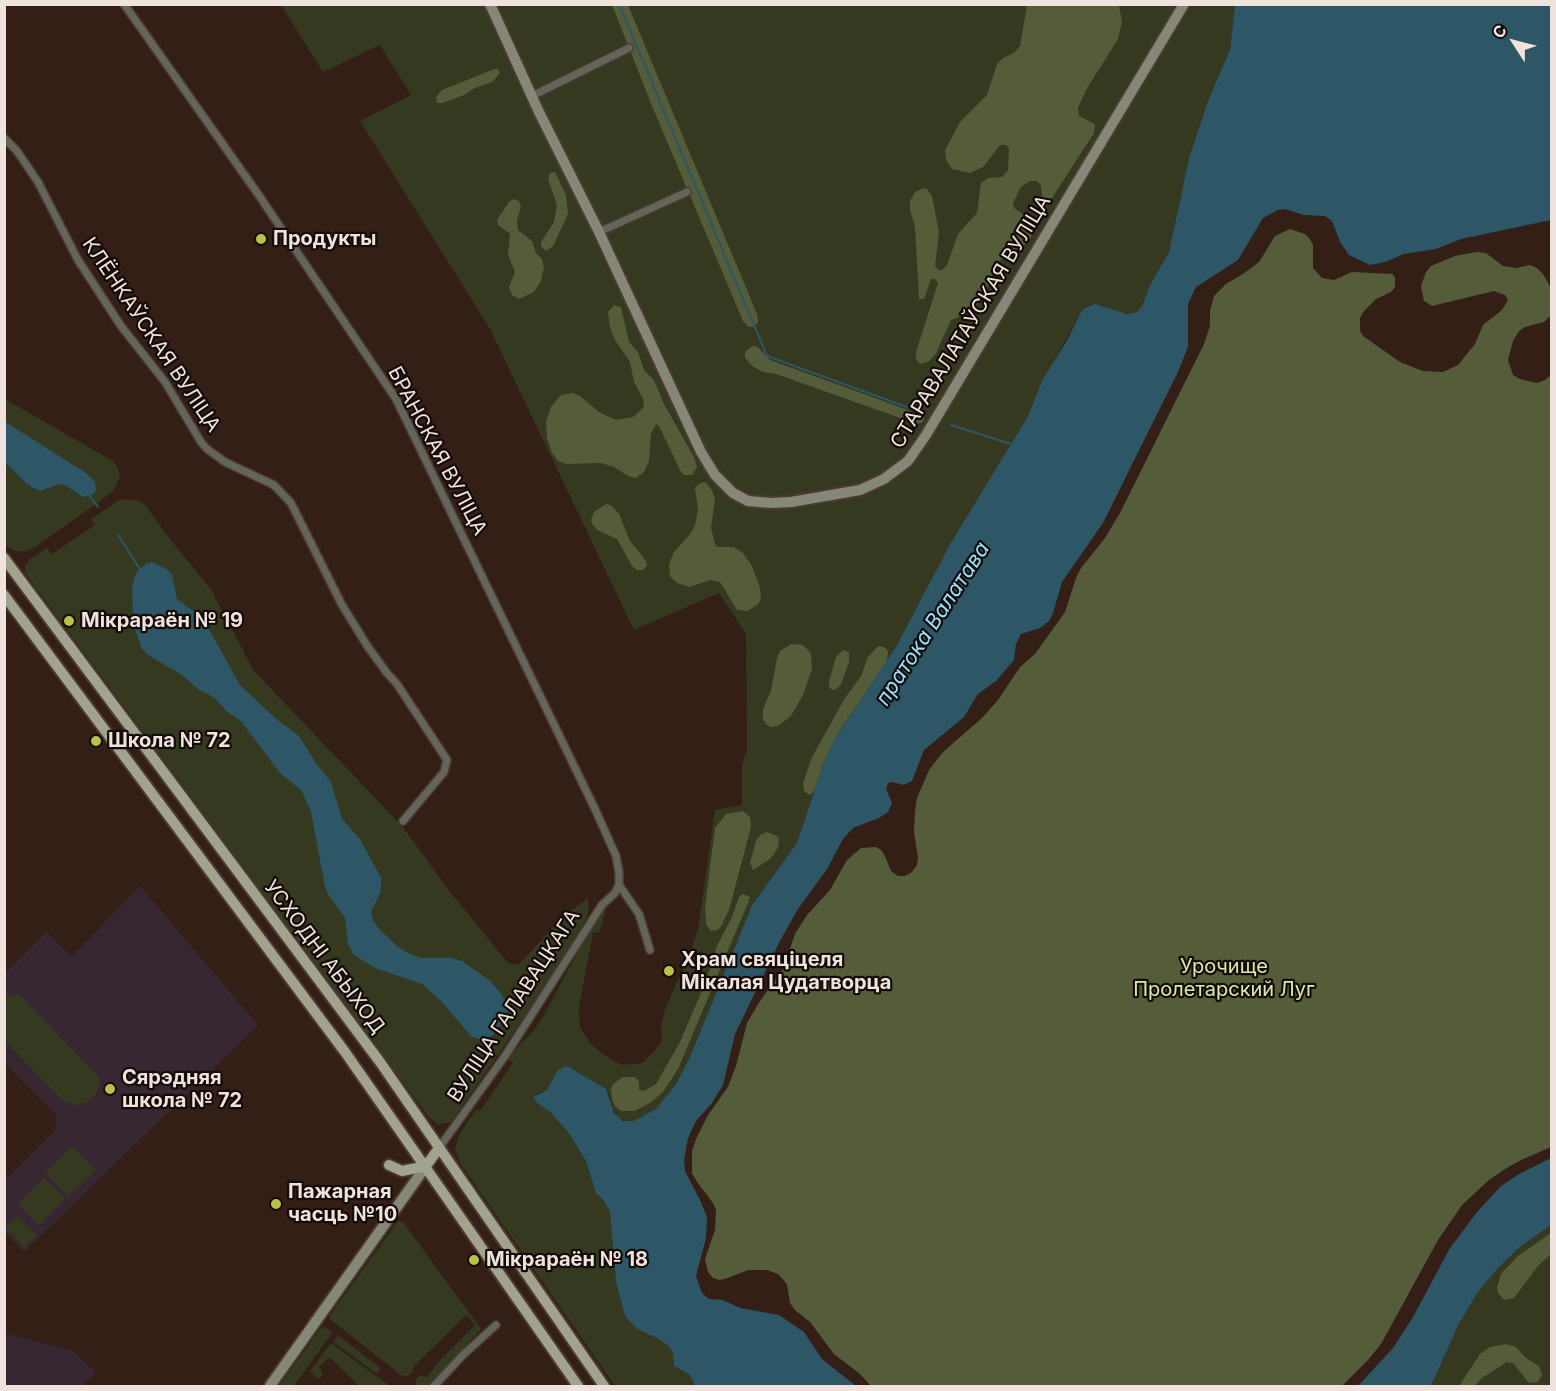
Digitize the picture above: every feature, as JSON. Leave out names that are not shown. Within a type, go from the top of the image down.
[{"type":"main road","name":"УСХОДНІ АБЫХОД","points":[[4,558],[374,1053],[604,1386]]},
{"type":"main road","name":"УСХОДНІ АБЫХОД","points":[[4,594],[345,1052],[578,1386]]},
{"type":"main road","points":[[389,1165],[402,1171],[426,1166],[439,1148]]},
{"type":"street","name":"БРАНСКАЯ ВУЛІЦА","points":[[124,4],[258,194],[396,399],[608,837],[616,856],[619,885],[639,914],[650,950]]},
{"type":"street","name":"СТАРАВАЛАТАЎСКАЯ ВУЛІЦА","points":[[490,4],[599,232],[700,452],[715,475],[733,493],[748,501],[791,502],[847,493],[872,486],[896,471],[918,449],[1184,4]]},
{"type":"street","points":[[532,96],[629,48]]},
{"type":"street","name":"КЛЁНКАЎСКАЯ ВУЛІЦА","points":[[4,138],[17,151],[38,182],[78,260],[122,326],[165,382],[201,442],[225,462],[274,485],[291,503],[342,604],[368,647],[397,684],[447,760],[444,772],[404,821]]},
{"type":"street","points":[[599,232],[687,192]]},
{"type":"street","name":"ВУЛІЦА ГАЛАВАЦКАГА","points":[[439,1148],[505,1056],[602,905],[615,893],[619,885]]},
{"type":"street","points":[[270,1386],[426,1166]]},
{"type":"street","points":[[435,1386],[463,1355],[496,1325]]},
{"type":"shaded area","name":"Сярэдняя школа № 72","points":[[140,886],[258,1025],[24,1252],[5,1232],[5,1180],[56,1129],[56,1115],[5,1063],[5,973],[46,932],[72,956]]},
{"type":"shaded area","points":[[4,1333],[74,1351],[96,1373],[82,1386],[5,1386]]},
{"type":"green space","points":[[281,5],[1235,5],[1230,49],[1208,101],[1189,158],[1169,252],[1150,285],[1142,306],[1137,312],[1130,314],[1100,305],[1085,308],[1081,312],[1039,389],[1028,416],[950,544],[897,645],[834,740],[824,762],[797,843],[752,905],[690,1057],[676,1084],[656,1109],[628,1122],[618,1117],[612,1108],[608,1092],[577,1071],[557,1071],[547,1090],[538,1093],[534,1099],[568,1132],[586,1161],[599,1197],[610,1212],[616,1282],[625,1316],[637,1329],[671,1347],[674,1366],[690,1375],[695,1386],[615,1386],[460,1163],[455,1150],[459,1135],[476,1109],[480,1111],[513,1063],[507,1058],[534,1030],[544,1015],[587,935],[607,904],[600,932],[593,933],[579,1007],[580,1027],[590,1043],[604,1055],[622,1065],[642,1063],[662,1040],[661,1025],[666,1006],[687,961],[698,929],[715,810],[742,805],[742,764],[747,750],[746,634],[719,593],[634,630],[490,329],[360,121],[411,95],[380,45],[323,72]]},
{"type":"green space","points":[[612,5],[628,5],[757,314],[758,322],[753,327],[749,327],[743,321]]},
{"type":"green space","points":[[1027,5],[1119,5],[1122,22],[1118,39],[1086,90],[1078,108],[1079,116],[1095,124],[1094,133],[1052,198],[1045,200],[1042,197],[1041,186],[1037,181],[1030,181],[1021,187],[1013,203],[1014,208],[1032,220],[1033,234],[1026,243],[999,261],[993,271],[991,283],[984,291],[977,306],[969,313],[951,320],[935,355],[928,362],[920,364],[916,359],[916,352],[938,283],[935,279],[931,279],[924,299],[919,299],[915,227],[910,201],[915,192],[923,188],[927,189],[932,196],[939,232],[935,266],[942,270],[947,265],[958,234],[977,213],[981,183],[988,178],[1002,177],[1008,170],[1009,149],[1006,145],[1000,145],[983,167],[970,173],[952,169],[946,160],[945,150],[960,122],[987,95],[997,64],[1014,53],[1020,46]]},
{"type":"green space","points":[[497,68],[500,73],[492,82],[464,95],[437,103],[436,97],[442,90]]},
{"type":"green space","points":[[555,172],[566,195],[568,214],[553,246],[546,251],[541,246],[541,242],[554,222],[557,205],[548,179],[550,173]]},
{"type":"green space","points":[[514,199],[519,201],[521,207],[517,220],[518,230],[532,241],[536,253],[542,259],[544,268],[541,281],[534,292],[519,299],[512,295],[509,287],[515,272],[508,255],[510,234],[498,225],[497,220],[509,202]]},
{"type":"green space","name":"Урочище Пролетарский Луг","points":[[1290,229],[1305,234],[1310,239],[1313,245],[1313,268],[1322,278],[1334,280],[1352,272],[1392,274],[1395,277],[1395,287],[1391,292],[1376,299],[1364,311],[1360,318],[1360,331],[1363,336],[1400,362],[1423,371],[1443,372],[1458,365],[1475,344],[1483,325],[1502,310],[1508,300],[1505,295],[1494,291],[1432,306],[1424,301],[1421,286],[1431,266],[1455,256],[1477,252],[1486,253],[1503,266],[1516,268],[1530,265],[1537,268],[1551,288],[1551,315],[1544,322],[1519,331],[1513,341],[1508,360],[1513,375],[1520,379],[1537,383],[1551,375],[1551,1147],[1505,1169],[1489,1180],[1462,1205],[1438,1240],[1381,1344],[1342,1386],[871,1386],[860,1374],[834,1354],[810,1322],[795,1310],[790,1303],[787,1284],[778,1274],[767,1270],[748,1270],[719,1280],[713,1278],[708,1272],[705,1259],[715,1230],[716,1210],[692,1173],[692,1151],[696,1139],[708,1115],[728,1087],[747,1023],[783,969],[795,934],[807,915],[830,890],[847,860],[861,848],[876,847],[885,856],[891,871],[898,876],[905,876],[912,872],[917,865],[915,811],[917,798],[929,770],[943,752],[982,718],[998,700],[1020,667],[1035,654],[1065,612],[1081,568],[1105,538],[1120,513],[1204,344],[1210,326],[1210,311],[1214,296],[1226,284],[1259,262],[1275,236]]},
{"type":"green space","points":[[614,305],[621,307],[629,342],[638,352],[644,370],[654,380],[664,404],[694,457],[697,467],[692,475],[684,475],[681,472],[656,424],[651,434],[649,461],[644,472],[636,478],[601,463],[566,464],[558,461],[552,453],[547,438],[546,421],[551,407],[561,395],[572,393],[580,396],[599,412],[616,420],[633,417],[644,407],[643,399],[634,382],[630,362],[610,328],[608,312]]},
{"type":"green space","points":[[752,346],[758,347],[770,360],[919,414],[924,418],[923,422],[917,424],[776,374],[763,372],[752,366],[745,358],[745,352]]},
{"type":"green space","points":[[5,399],[113,461],[120,476],[114,490],[107,496],[34,548],[23,552],[12,550],[5,545]]},
{"type":"green space","points":[[705,482],[712,490],[715,499],[711,528],[715,544],[718,547],[734,547],[743,553],[752,566],[760,588],[761,599],[748,611],[737,610],[720,582],[710,580],[690,587],[677,583],[670,576],[669,564],[674,552],[695,525],[698,509],[695,488]]},
{"type":"green space","points":[[119,500],[139,501],[145,505],[210,588],[254,671],[403,827],[448,889],[507,962],[513,965],[519,964],[564,916],[588,898],[589,908],[586,920],[545,988],[451,1122],[438,1125],[428,1116],[25,573],[25,565],[30,559],[47,548],[52,554],[95,525],[91,519]]},
{"type":"green space","points":[[606,504],[611,505],[619,514],[630,541],[646,561],[647,566],[643,570],[637,570],[632,566],[617,539],[597,530],[593,525],[591,520],[594,512]]},
{"type":"green space","points":[[791,644],[803,645],[808,650],[811,654],[812,669],[803,695],[791,716],[778,726],[771,727],[763,720],[763,709],[771,691],[780,651]]},
{"type":"green space","points":[[878,646],[888,651],[887,662],[840,730],[824,762],[814,792],[809,795],[804,791],[803,783],[812,757],[845,698],[861,676],[868,657]]},
{"type":"green space","points":[[843,650],[849,652],[849,662],[841,684],[837,689],[832,690],[829,681],[836,657]]},
{"type":"green space","points":[[743,811],[750,817],[751,827],[729,910],[718,930],[711,931],[706,924],[705,907],[715,828],[726,814]]},
{"type":"green space","points":[[767,832],[777,836],[778,848],[770,859],[753,870],[750,863],[756,841],[760,835]]},
{"type":"green space","points":[[743,894],[750,897],[748,903],[678,1069],[663,1092],[650,1103],[635,1111],[621,1111],[612,1099],[613,1084],[623,1077],[635,1077],[639,1081],[639,1090],[644,1091],[656,1084],[680,1042],[706,981],[717,946],[732,917],[739,897]]},
{"type":"green space","points":[[16,994],[22,997],[99,1077],[99,1087],[94,1097],[78,1105],[63,1101],[5,1041],[5,997]]},
{"type":"green space","points":[[72,1146],[96,1170],[68,1196],[45,1173]]},
{"type":"green space","points":[[44,1178],[65,1199],[39,1225],[18,1204]]},
{"type":"green space","points":[[17,1216],[37,1235],[24,1248],[5,1227]]},
{"type":"green space","points":[[398,1221],[403,1222],[481,1329],[428,1386],[416,1386],[416,1379],[420,1375],[427,1377],[441,1359],[475,1325],[466,1315],[413,1367],[413,1372],[407,1377],[401,1375],[330,1319],[330,1315]]},
{"type":"green space","points":[[1551,1225],[1551,1386],[1431,1386],[1459,1324],[1478,1292],[1520,1247]]},
{"type":"green space","points":[[1551,1233],[1551,1254],[1538,1266],[1514,1298],[1504,1300],[1498,1293],[1497,1287],[1501,1274],[1518,1256]]},
{"type":"green space","points":[[325,1327],[332,1333],[294,1386],[279,1386],[321,1328]]},
{"type":"green space","points":[[338,1335],[380,1368],[377,1374],[333,1342]]},
{"type":"green space","points":[[331,1343],[390,1386],[359,1386],[329,1357],[319,1367],[323,1375],[318,1379],[310,1371]]},
{"type":"green space","points":[[1506,1344],[1516,1347],[1526,1358],[1539,1366],[1542,1375],[1538,1382],[1529,1383],[1513,1363],[1507,1362],[1482,1378],[1475,1386],[1459,1386],[1480,1354],[1490,1347]]},
{"type":"water","name":"пратока Валатава","points":[[1235,5],[1551,5],[1551,220],[1461,239],[1436,249],[1404,254],[1370,265],[1349,255],[1340,242],[1332,221],[1325,216],[1304,215],[1285,209],[1278,210],[1263,218],[1238,260],[1196,287],[1188,304],[1188,347],[1178,372],[1103,523],[1062,582],[1049,621],[1040,628],[1021,634],[1016,644],[1014,660],[996,681],[978,694],[964,717],[924,750],[912,781],[904,785],[888,783],[886,789],[892,803],[888,812],[853,828],[843,839],[827,869],[798,909],[780,941],[735,1034],[723,1085],[712,1103],[696,1121],[688,1138],[684,1160],[685,1171],[707,1217],[706,1238],[696,1276],[702,1293],[709,1299],[723,1300],[740,1308],[779,1315],[804,1332],[822,1359],[856,1386],[695,1386],[690,1375],[674,1366],[670,1347],[637,1329],[625,1316],[616,1282],[610,1212],[596,1193],[586,1161],[568,1132],[533,1097],[547,1090],[557,1071],[565,1066],[606,1089],[614,1113],[623,1121],[633,1121],[656,1109],[676,1084],[690,1057],[752,905],[797,843],[824,762],[834,740],[897,645],[950,544],[1028,416],[1043,379],[1081,312],[1095,304],[1127,314],[1137,312],[1142,306],[1150,285],[1169,252],[1189,158],[1208,101],[1230,49]]},
{"type":"water","points":[[4,421],[86,473],[95,482],[96,491],[92,495],[83,497],[65,485],[59,484],[40,491],[28,485],[5,462]]},
{"type":"water","points":[[153,562],[168,570],[172,575],[177,599],[196,613],[206,624],[240,685],[275,718],[299,736],[331,782],[342,819],[360,839],[381,878],[381,891],[371,912],[379,929],[398,947],[410,954],[421,958],[452,958],[462,961],[489,980],[505,1000],[508,1009],[505,1019],[493,1035],[485,1039],[471,1036],[441,1001],[422,984],[375,968],[354,955],[348,944],[345,918],[325,887],[311,812],[302,791],[280,773],[241,721],[226,711],[215,698],[199,690],[182,675],[142,649],[133,623],[132,586],[137,571],[147,563]]},
{"type":"water","points":[[1551,1158],[1551,1225],[1520,1247],[1478,1292],[1459,1324],[1431,1386],[1358,1386],[1393,1348],[1413,1317],[1450,1248],[1477,1212],[1501,1186]]},
{"type":"waterway","points":[[619,4],[767,356],[915,410]]},
{"type":"waterway","points":[[951,425],[1011,444]]},
{"type":"waterway","points":[[89,495],[98,507]]},
{"type":"waterway","points":[[118,535],[141,571]]},
{"type":"place","name":"Продукты","points":[[261,239]]},
{"type":"place","name":"Мікрараён № 19","points":[[69,621]]},
{"type":"place","name":"Школа № 72","points":[[96,741]]},
{"type":"place","name":"Храм свяціцеля Мікалая Цудатворца","points":[[669,971]]},
{"type":"place","name":"Сярэдняя школа № 72","points":[[110,1089]]},
{"type":"place","name":"Пажарная часць №10","points":[[276,1204]]},
{"type":"place","name":"Мікрараён № 18","points":[[474,1260]]}]
